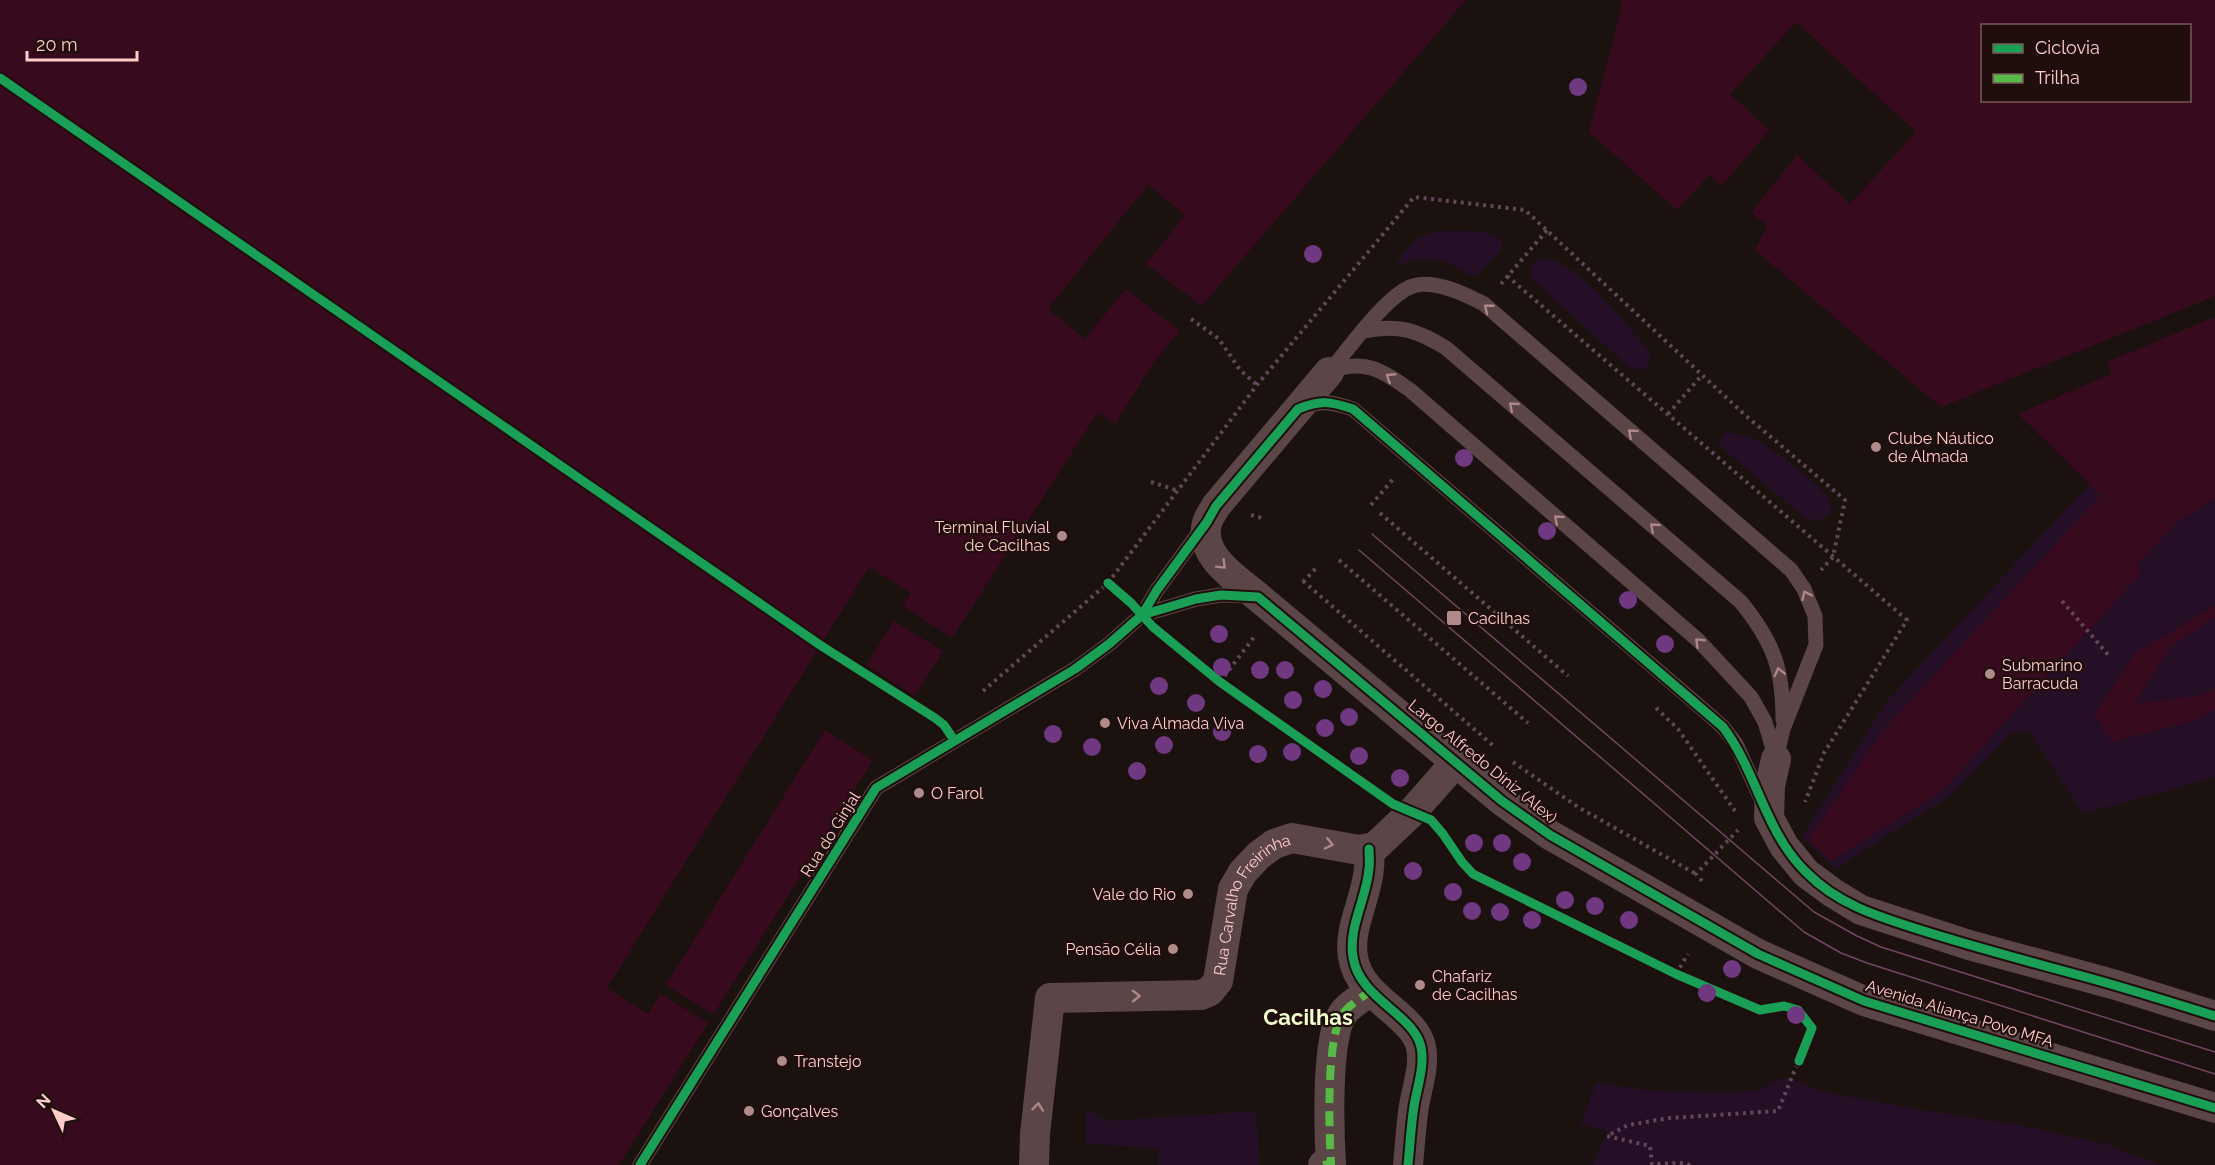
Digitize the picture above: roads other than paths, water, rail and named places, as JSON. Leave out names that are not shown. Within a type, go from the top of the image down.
[{"type":"street","points":[[1207,522],[1216,506],[1329,372]]},
{"type":"street","name":"Largo Alfredo Diniz (Alex)","points":[[1207,522],[1206,537],[1211,552],[1220,564],[1502,801],[1550,835],[1706,923]]},
{"type":"street","points":[[1776,759],[1770,786],[1769,818],[1784,846],[1806,873],[1861,910],[1969,945],[2116,985],[2215,1016]]},
{"type":"street","points":[[1408,1165],[1422,1056],[1421,1045],[1407,1025],[1370,991],[1356,970],[1352,945],[1369,869],[1369,849],[1382,842],[1412,812],[1456,762]]},
{"type":"street","name":"Rua Carvalho Freirinha","points":[[1034,1165],[1035,1134],[1050,998],[1201,995],[1210,991],[1218,981],[1233,889],[1243,872],[1259,855],[1274,844],[1292,838],[1348,849],[1369,849]]},
{"type":"street","name":"Avenida Aliança Povo MFA","points":[[1706,923],[1758,954],[1864,1001],[2215,1108]]},
{"type":"street","points":[[1323,1165],[1331,1164],[1329,1129],[1333,1039],[1342,1014],[1370,991]]},
{"type":"lane","points":[[1329,372],[1395,295],[1414,285],[1442,286],[1484,304],[1791,570],[1804,589],[1815,616],[1816,645],[1783,729],[1776,759]]},
{"type":"lane","points":[[1364,331],[1385,326],[1408,329],[1446,348],[1741,602],[1763,634],[1779,667],[1783,691],[1783,729]]},
{"type":"lane","points":[[1329,372],[1346,366],[1364,365],[1385,373],[1410,390],[1608,561],[1699,641],[1744,689],[1765,722],[1776,759]]},
{"type":"lane","points":[[1298,409],[1315,403],[1330,402],[1353,409],[1699,706],[1722,727],[1736,744],[1769,818]]},
{"type":"lane","name":"Rua do Ginjal","points":[[640,1165],[876,788],[1075,669],[1108,644],[1142,615],[1157,590],[1207,522]]},
{"type":"lane","name":"Rua do Ginjal","points":[[1142,615],[1196,599],[1221,595],[1258,597]]},
{"type":"tram line","points":[[1372,534],[1814,912],[1881,947],[2215,1052]]},
{"type":"tram line","points":[[1359,550],[1804,932],[1841,953],[1867,963],[2215,1074]]},
{"type":"place","name":"Clube Náutico de Almada","points":[[1876,447]]},
{"type":"place","name":"Terminal Fluvial de Cacilhas","points":[[1062,536]]},
{"type":"place","name":"Cacilhas","points":[[1454,618]]},
{"type":"place","name":"Submarino Barracuda","points":[[1990,674]]},
{"type":"place","name":"Viva Almada Viva","points":[[1105,723]]},
{"type":"place","name":"O Farol","points":[[919,793]]},
{"type":"place","name":"Vale do Rio","points":[[1188,894]]},
{"type":"place","name":"Pensão Célia","points":[[1173,949]]},
{"type":"place","name":"Chafariz de Cacilhas","points":[[1420,985]]},
{"type":"place","name":"Transtejo","points":[[782,1061]]},
{"type":"place","name":"Gonçalves","points":[[749,1111]]},
{"type":"district","name":"Cacilhas","points":[[1308,1017]]}]
